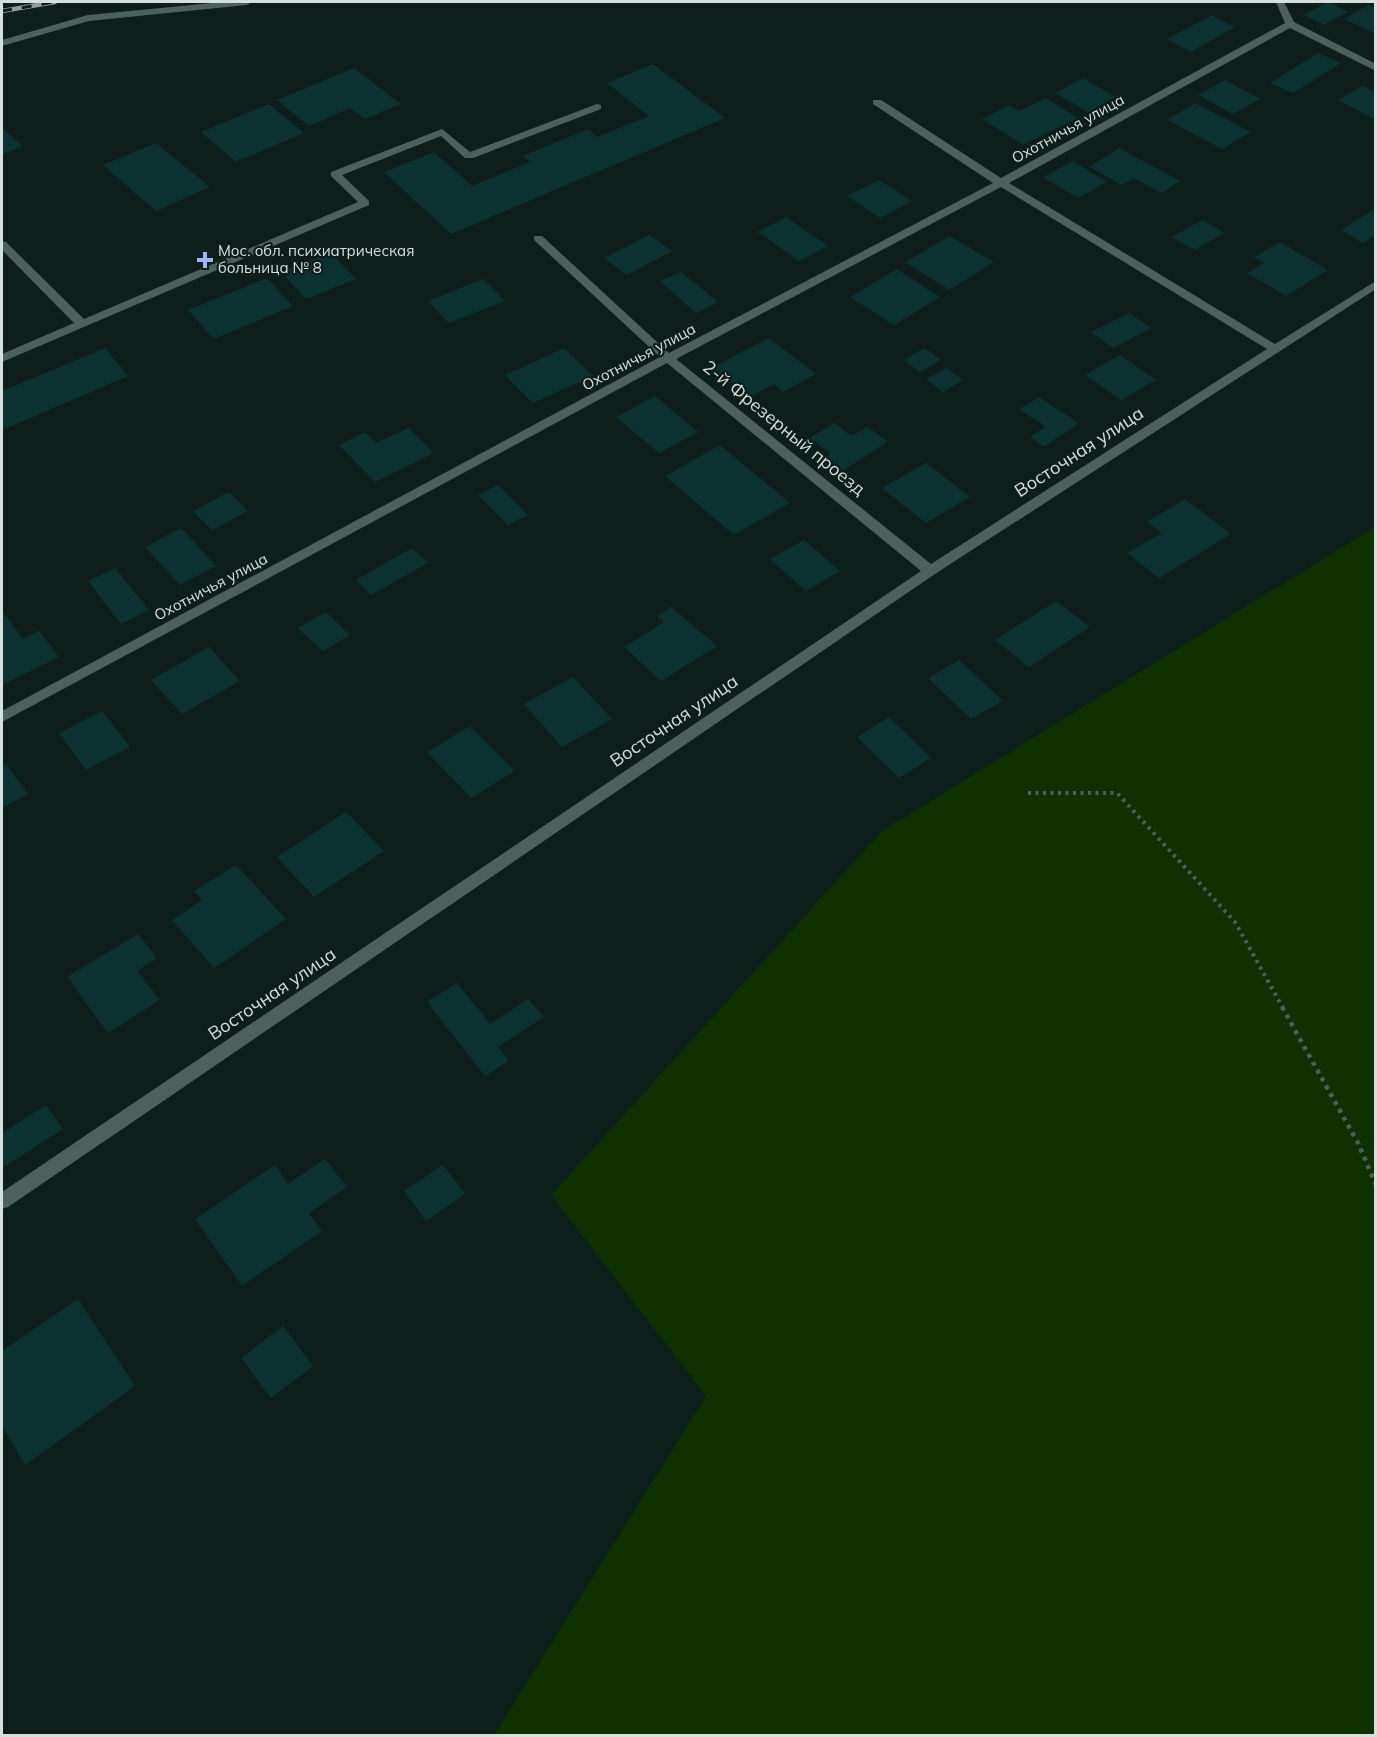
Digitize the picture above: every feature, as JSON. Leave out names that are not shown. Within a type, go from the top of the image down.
[{"type":"street","points":[[2,43],[88,18],[247,2]]},
{"type":"street","points":[[1280,2],[1290,24],[1376,68]]},
{"type":"street","name":"Охотничья улица","points":[[2,717],[668,358],[1001,183],[1290,24]]},
{"type":"street","points":[[876,102],[1001,183],[1275,349]]},
{"type":"street","points":[[2,358],[365,203],[336,174],[442,132],[469,156],[597,107]]},
{"type":"street","name":"2-й Фрезерный проезд","points":[[538,238],[668,358],[930,571]]},
{"type":"street","points":[[2,244],[82,324]]},
{"type":"street","name":"Восточная улица","points":[[2,1201],[930,571],[1376,284]]},
{"type":"path","points":[[1028,793],[1117,793],[1235,922],[1358,1143],[1376,1185]]},
{"type":"green space","points":[[1375,527],[1375,1735],[494,1735],[706,1396],[551,1195],[882,831]]},
{"type":"building","points":[[1328,2],[1348,12],[1324,25],[1304,15]]},
{"type":"building","points":[[1368,5],[1376,8],[1376,34],[1344,19]]},
{"type":"building","points":[[1212,15],[1235,27],[1191,52],[1167,39]]},
{"type":"building","points":[[1318,53],[1341,63],[1293,93],[1270,83]]},
{"type":"building","points":[[653,64],[725,118],[451,234],[384,172],[434,152],[472,186],[530,162],[523,156],[588,129],[597,137],[649,116],[607,83]]},
{"type":"building","points":[[354,68],[401,104],[365,119],[350,108],[309,126],[277,100]]},
{"type":"building","points":[[1083,78],[1116,97],[1088,112],[1055,93]]},
{"type":"building","points":[[1225,80],[1260,99],[1233,114],[1198,95]]},
{"type":"building","points":[[1363,86],[1376,92],[1376,120],[1338,100]]},
{"type":"building","points":[[1046,98],[1078,118],[1023,145],[982,119],[1009,105],[1019,111]]},
{"type":"building","points":[[1195,103],[1251,132],[1222,149],[1167,120]]},
{"type":"building","points":[[269,104],[304,133],[236,162],[201,132]]},
{"type":"building","points":[[2,128],[23,146],[2,155]]},
{"type":"building","points":[[156,143],[210,187],[156,211],[103,165]]},
{"type":"building","points":[[1119,148],[1180,181],[1162,193],[1134,178],[1122,185],[1089,167]]},
{"type":"building","points":[[1073,161],[1107,182],[1078,198],[1043,177]]},
{"type":"building","points":[[879,180],[912,201],[880,218],[847,196]]},
{"type":"building","points":[[1376,208],[1376,235],[1363,243],[1341,230]]},
{"type":"building","points":[[786,217],[828,246],[799,261],[758,232]]},
{"type":"building","points":[[1202,220],[1224,233],[1195,250],[1172,237]]},
{"type":"building","points":[[649,235],[672,251],[627,275],[604,258]]},
{"type":"building","points":[[950,236],[994,262],[949,290],[905,262]]},
{"type":"building","points":[[1280,242],[1328,270],[1286,296],[1247,273],[1264,263],[1254,257]]},
{"type":"building","points":[[330,252],[356,279],[306,299],[281,272]]},
{"type":"building","points":[[897,269],[940,297],[894,325],[850,297]]},
{"type":"building","points":[[681,272],[718,302],[696,313],[660,281]]},
{"type":"building","points":[[267,278],[293,306],[214,339],[188,310]]},
{"type":"building","points":[[483,279],[505,301],[449,323],[428,301]]},
{"type":"building","points":[[1129,313],[1151,328],[1113,348],[1091,332]]},
{"type":"building","points":[[769,338],[816,374],[783,392],[774,384],[750,397],[713,367]]},
{"type":"building","points":[[105,348],[128,376],[2,430],[2,391]]},
{"type":"building","points":[[564,348],[593,376],[533,403],[505,375]]},
{"type":"building","points":[[924,348],[941,360],[920,372],[904,360]]},
{"type":"building","points":[[1120,355],[1156,380],[1121,400],[1085,375]]},
{"type":"building","points":[[946,368],[963,380],[943,392],[926,379]]},
{"type":"building","points":[[655,396],[698,432],[659,453],[616,417]]},
{"type":"building","points":[[1039,397],[1079,423],[1044,447],[1030,437],[1046,427],[1020,409]]},
{"type":"building","points":[[834,423],[852,436],[867,427],[888,442],[836,475],[818,461],[831,454],[810,438]]},
{"type":"building","points":[[408,428],[434,453],[375,482],[339,445],[365,432],[376,443]]},
{"type":"building","points":[[720,445],[790,503],[734,535],[665,476]]},
{"type":"building","points":[[926,463],[970,497],[926,523],[882,488]]},
{"type":"building","points":[[498,485],[528,515],[508,525],[478,495]]},
{"type":"building","points":[[229,492],[248,511],[212,530],[193,511]]},
{"type":"building","points":[[1185,499],[1231,534],[1159,578],[1127,553],[1162,533],[1147,522]]},
{"type":"building","points":[[181,528],[216,566],[180,585],[145,547]]},
{"type":"building","points":[[804,540],[840,571],[806,591],[770,559]]},
{"type":"building","points":[[412,548],[428,563],[371,595],[356,580]]},
{"type":"building","points":[[115,568],[149,610],[121,624],[88,581]]},
{"type":"building","points":[[1056,601],[1090,627],[1029,667],[995,640]]},
{"type":"building","points":[[671,607],[717,646],[661,681],[624,647],[664,622],[657,616]]},
{"type":"building","points":[[2,611],[23,639],[39,631],[59,657],[2,685]]},
{"type":"building","points":[[326,612],[350,635],[323,651],[298,628]]},
{"type":"building","points":[[209,647],[240,681],[182,714],[151,680]]},
{"type":"building","points":[[959,660],[1003,701],[971,719],[928,678]]},
{"type":"building","points":[[573,677],[612,719],[562,747],[524,704]]},
{"type":"building","points":[[102,711],[130,747],[86,770],[59,733]]},
{"type":"building","points":[[889,717],[931,758],[899,778],[857,737]]},
{"type":"building","points":[[470,726],[515,771],[471,798],[427,752]]},
{"type":"building","points":[[6,764],[28,794],[2,808],[2,766]]},
{"type":"building","points":[[346,812],[384,851],[314,897],[277,857]]},
{"type":"building","points":[[236,865],[286,919],[214,968],[172,920],[202,900],[194,891]]},
{"type":"building","points":[[138,934],[157,958],[137,971],[160,1000],[108,1033],[67,977]]},
{"type":"building","points":[[457,983],[490,1024],[528,999],[544,1017],[498,1047],[509,1061],[485,1076],[427,1002]]},
{"type":"building","points":[[46,1105],[63,1129],[2,1168],[2,1133]]},
{"type":"building","points":[[325,1159],[347,1187],[309,1213],[322,1231],[242,1286],[195,1219],[275,1165],[288,1184]]},
{"type":"building","points":[[443,1165],[465,1194],[426,1221],[404,1191]]},
{"type":"building","points":[[78,1299],[135,1386],[25,1465],[2,1426],[2,1351]]},
{"type":"building","points":[[283,1326],[313,1366],[271,1398],[241,1358]]},
{"type":"railway","points":[[2,11],[55,2]]},
{"type":"place","name":"Мос. обл. психиатрическая больница № 8","points":[[205,260]]}]
